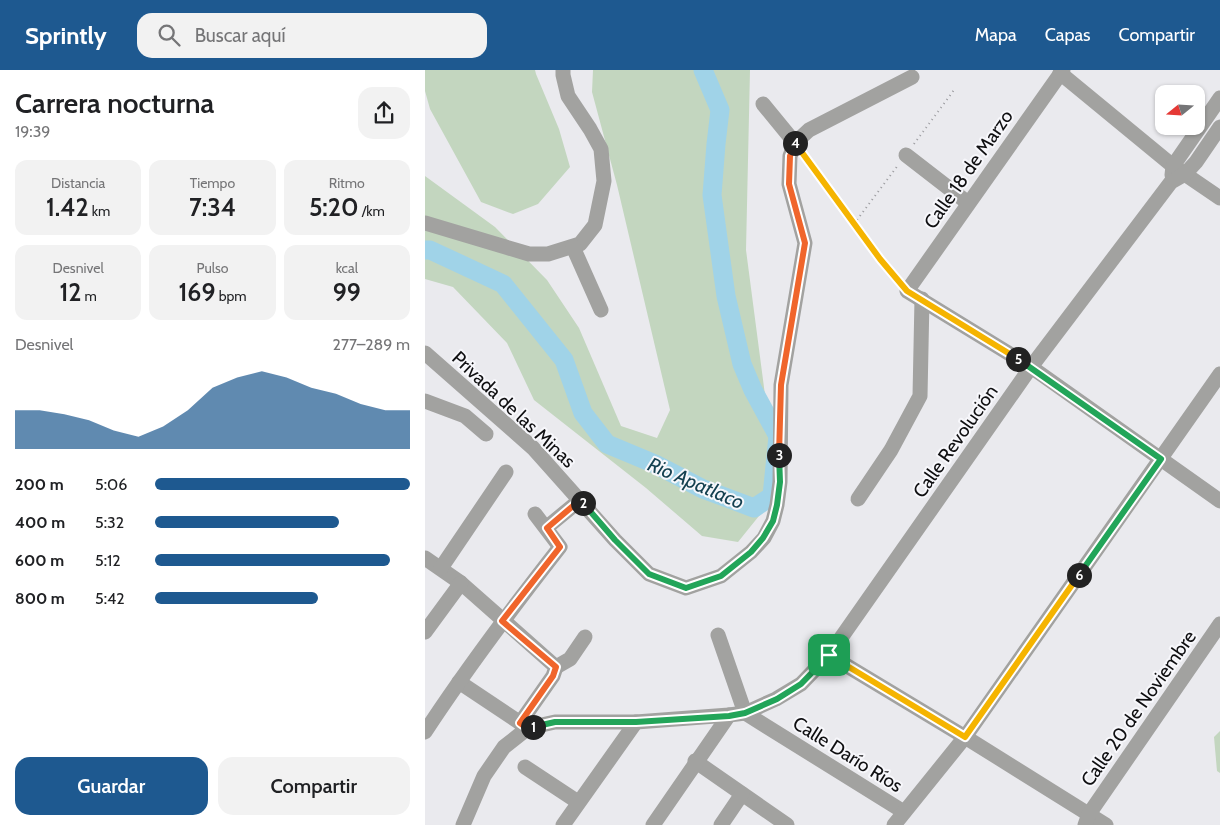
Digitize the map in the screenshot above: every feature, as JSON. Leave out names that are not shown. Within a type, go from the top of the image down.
[{"type":"street","points":[[425,223],[529,254],[548,254],[580,244],[595,226],[604,181],[601,149],[568,96],[563,70]]},
{"type":"street","points":[[1061,72],[1179,170],[1220,198]]},
{"type":"street","name":"Calle 18 de Marzo","points":[[907,291],[1061,72]]},
{"type":"street","points":[[763,104],[795,142],[809,130],[912,77]]},
{"type":"street","name":"Calle Revolución","points":[[524,725],[555,722],[636,722],[729,716],[745,713],[777,699],[801,684],[829,655],[1031,367],[1171,182],[1220,98]]},
{"type":"street","points":[[1179,170],[1196,162],[1220,127]]},
{"type":"street","name":"Privada de las Minas","points":[[425,353],[533,448],[615,540],[649,574],[686,588],[721,576],[751,552],[763,538],[773,521],[777,505],[780,482],[781,385],[805,243],[789,184],[790,156],[795,142]]},
{"type":"street","points":[[906,156],[968,203]]},
{"type":"street","points":[[573,247],[601,310]]},
{"type":"street","points":[[907,291],[1031,367],[1220,501]]},
{"type":"street","points":[[858,498],[891,450],[920,396],[922,299]]},
{"type":"street","points":[[894,825],[965,737],[1220,374]]},
{"type":"street","points":[[425,401],[465,416],[486,434]]},
{"type":"street","points":[[441,568],[506,472]]},
{"type":"street","points":[[547,528],[580,500]]},
{"type":"street","points":[[425,732],[502,621],[560,547],[535,514]]},
{"type":"street","points":[[425,558],[461,583],[552,663],[553,676],[524,725],[504,747],[484,776],[463,825]]},
{"type":"street","points":[[425,632],[461,583]]},
{"type":"street","name":"Calle 20 de Noviembre","points":[[1087,819],[1220,624]]},
{"type":"street","points":[[718,635],[745,713]]},
{"type":"street","points":[[552,663],[570,659],[585,637]]},
{"type":"street","points":[[829,655],[965,737],[1087,819],[1106,825]]},
{"type":"street","points":[[459,682],[524,725]]},
{"type":"street","name":"Calle Darío Ríos","points":[[745,713],[904,812]]},
{"type":"street","points":[[653,825],[695,762],[729,716]]},
{"type":"street","points":[[563,825],[636,722]]},
{"type":"street","points":[[695,762],[787,825]]},
{"type":"street","points":[[525,767],[578,802]]},
{"type":"street","points":[[721,825],[742,794]]},
{"type":"path","points":[[795,142],[880,259],[907,291]]},
{"type":"green space","points":[[425,70],[535,70],[559,129],[570,167],[538,204],[513,214],[481,202],[430,109],[425,91]]},
{"type":"green space","points":[[593,70],[750,70],[746,250],[770,448],[763,511],[738,542],[702,536],[646,488],[534,400],[507,343],[453,287],[425,279],[425,176],[495,227],[547,280],[579,328],[621,426],[657,438],[670,410],[617,185],[592,92]]},
{"type":"green space","points":[[1220,731],[1220,773],[1217,771],[1214,737]]},
{"type":"waterway","name":"Rio Apatlaco","points":[[425,250],[430,250],[503,284],[564,360],[583,413],[607,444],[655,464],[703,489],[754,508],[772,496],[778,436],[753,390],[742,364],[726,296],[712,195],[720,110],[703,70]]},
{"type":"route","points":[[795,142],[880,259],[907,291],[1031,367],[1161,459],[965,737],[829,655],[801,684],[777,699],[745,713],[729,716],[636,722],[555,722],[527,728],[520,723],[553,676],[556,667],[549,659],[502,621],[560,547],[547,528],[580,500],[615,540],[649,574],[686,588],[721,576],[751,552],[763,538],[773,521],[777,505],[780,482],[781,385],[805,243],[789,184],[790,156],[795,142]]}]
